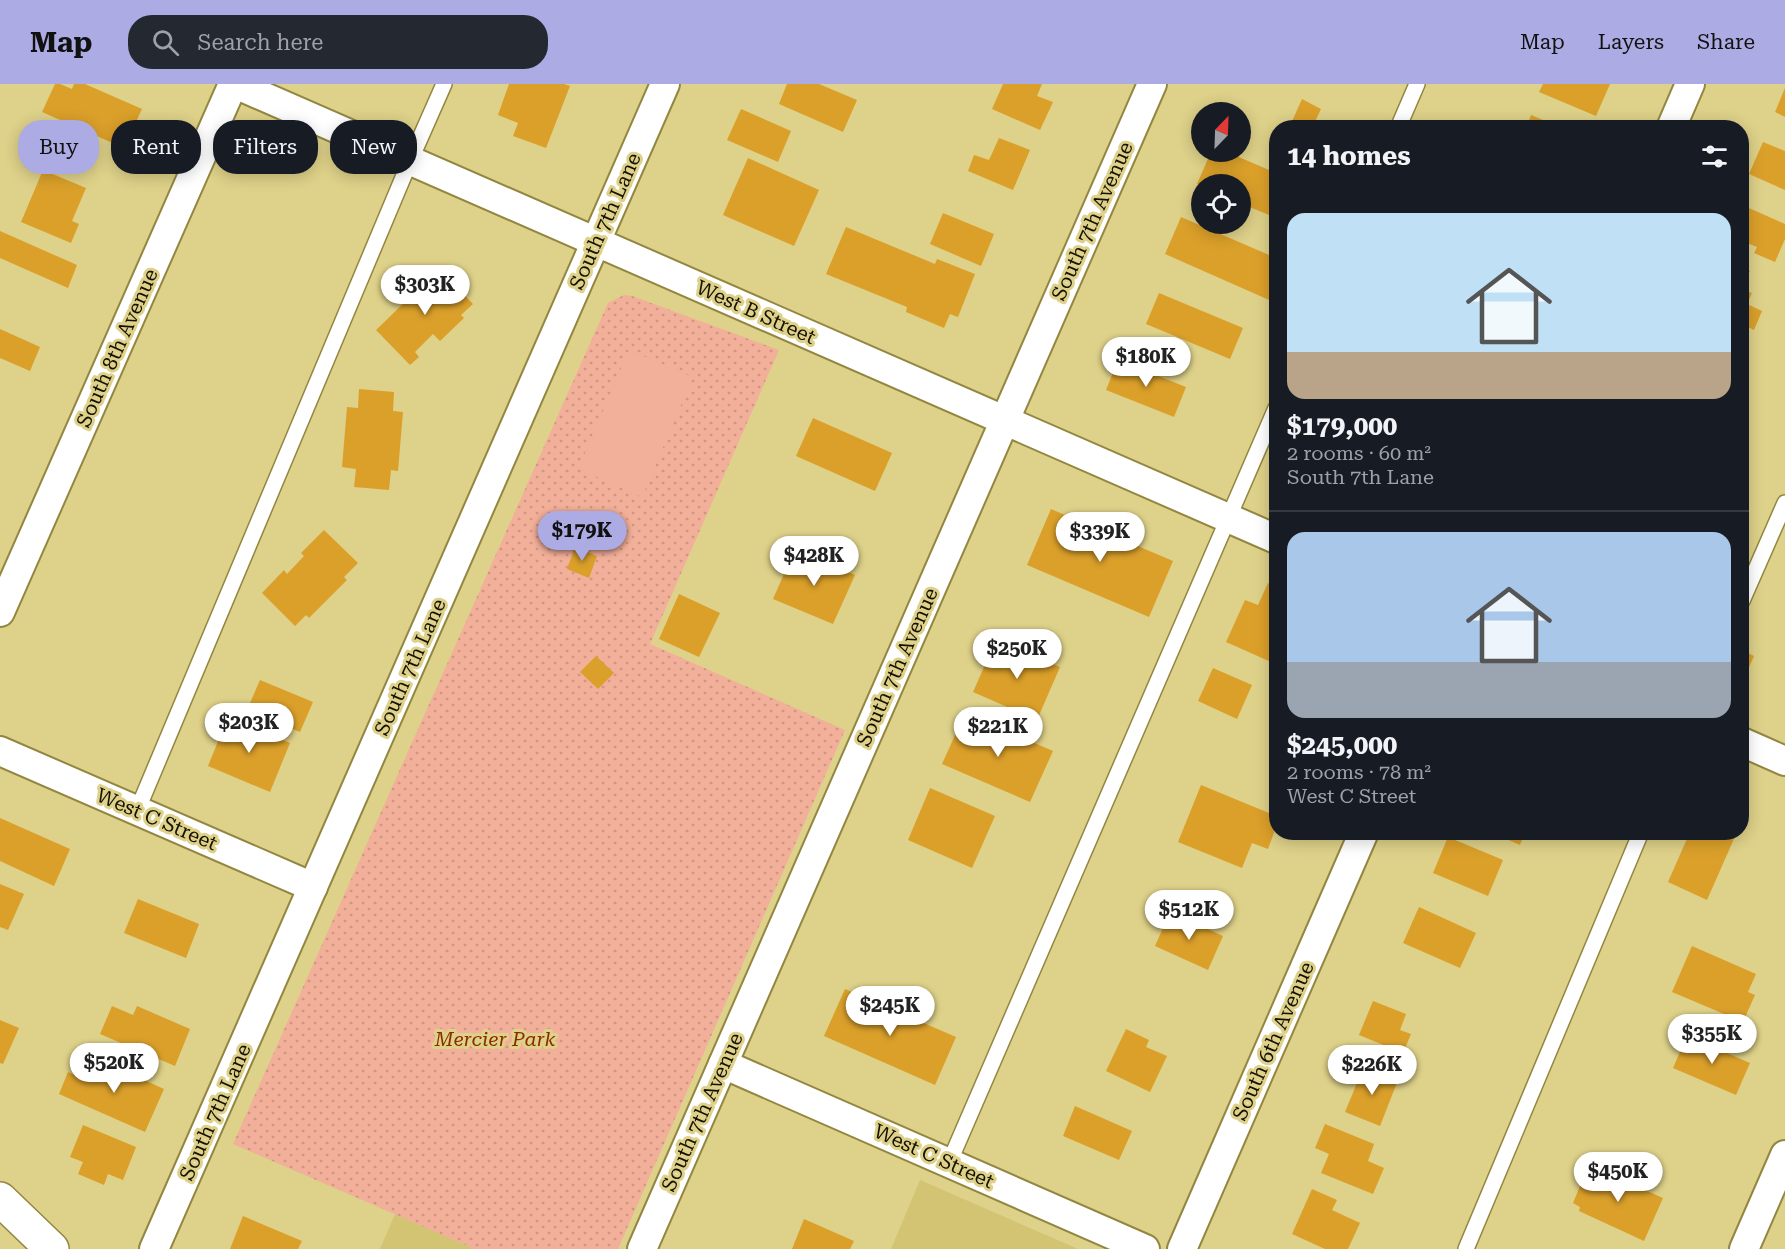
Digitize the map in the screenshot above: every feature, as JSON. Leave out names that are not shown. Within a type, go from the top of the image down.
[{"type":"main road","points":[[0,1199],[52,1249]]},
{"type":"street","name":"West B Street","points":[[234,84],[330,125]]},
{"type":"street","name":"South 8th Avenue","points":[[0,612],[234,84]]},
{"type":"street","name":"South 7th Lane","points":[[154,1249],[665,84]]},
{"type":"street","name":"South 7th Avenue","points":[[642,1249],[1152,84]]},
{"type":"street","points":[[1674,120],[1690,84]]},
{"type":"street","name":"West B Street","points":[[417,163],[1269,537]]},
{"type":"street","points":[[1749,745],[1785,761]]},
{"type":"street","name":"West C Street","points":[[0,751],[313,887]]},
{"type":"street","name":"South 6th Avenue","points":[[1182,1249],[1361,840]]},
{"type":"street","name":"West C Street","points":[[723,1064],[1145,1249]]},
{"type":"street","points":[[1744,1249],[1785,1155]]},
{"type":"lane","points":[[417,144],[444,84]]},
{"type":"lane","points":[[1401,120],[1417,84]]},
{"type":"lane","points":[[137,811],[404,174]]},
{"type":"lane","points":[[949,1163],[1269,424]]},
{"type":"lane","points":[[1749,585],[1785,503]]},
{"type":"lane","points":[[1466,1249],[1638,840]]},
{"type":"shaded area","points":[[920,1180],[1078,1249],[891,1249]]},
{"type":"shaded area","points":[[395,1214],[475,1249],[380,1249]]},
{"type":"green space","name":"Mercier Park","points":[[624,295],[779,350],[650,644],[845,730],[618,1249],[475,1249],[233,1144],[608,303]]},
{"type":"green space","points":[[629,350],[693,377],[642,497],[578,469]]},
{"type":"building","points":[[55,84],[72,89],[74,84],[85,84],[142,109],[137,120],[111,120],[111,142],[99,137],[99,120],[60,120],[42,112]]},
{"type":"building","points":[[509,84],[564,84],[570,86],[546,148],[513,136],[518,123],[498,115]]},
{"type":"building","points":[[787,84],[819,84],[857,100],[843,132],[779,104]]},
{"type":"building","points":[[1003,84],[1042,84],[1037,96],[1053,102],[1040,130],[992,109]]},
{"type":"building","points":[[1543,84],[1610,84],[1596,116],[1539,92]]},
{"type":"building","points":[[1785,88],[1785,117],[1775,112]]},
{"type":"building","points":[[1302,99],[1321,109],[1316,120],[1293,120]]},
{"type":"building","points":[[741,109],[791,131],[778,162],[727,140]]},
{"type":"building","points":[[1531,115],[1543,120],[1529,120]]},
{"type":"building","points":[[999,138],[1030,150],[1013,190],[968,171],[974,155],[989,160]]},
{"type":"building","points":[[1763,142],[1785,151],[1785,190],[1749,174]]},
{"type":"building","points":[[748,158],[819,190],[794,246],[723,215]]},
{"type":"building","points":[[1207,162],[1250,162],[1269,170],[1269,215],[1251,208],[1251,174],[1201,174]]},
{"type":"building","points":[[41,174],[53,174],[86,188],[72,221],[79,224],[71,243],[21,222]]},
{"type":"building","points":[[1749,208],[1785,224],[1785,239],[1775,262],[1754,253],[1757,247],[1749,244]]},
{"type":"building","points":[[943,213],[994,234],[981,266],[930,244]]},
{"type":"building","points":[[1181,217],[1191,221],[1191,234],[1220,234],[1269,255],[1269,300],[1165,254]]},
{"type":"building","points":[[846,227],[935,264],[937,259],[975,274],[958,317],[950,314],[944,328],[906,312],[907,307],[826,274]]},
{"type":"building","points":[[0,231],[77,265],[68,288],[0,258]]},
{"type":"building","points":[[439,269],[473,304],[461,315],[464,318],[440,341],[433,334],[415,352],[419,357],[410,365],[376,330]]},
{"type":"building","points":[[1159,293],[1243,328],[1230,359],[1146,324]]},
{"type":"building","points":[[1749,305],[1762,311],[1754,330],[1749,328]]},
{"type":"building","points":[[0,329],[40,347],[30,371],[0,358]]},
{"type":"building","points":[[1118,360],[1186,387],[1174,417],[1106,390]]},
{"type":"building","points":[[359,389],[394,392],[393,411],[403,412],[398,471],[391,470],[389,490],[354,487],[356,469],[342,467],[347,407],[358,408]]},
{"type":"building","points":[[813,418],[892,453],[875,491],[796,456]]},
{"type":"building","points":[[1051,509],[1173,561],[1149,617],[1027,565]]},
{"type":"building","points":[[324,530],[358,563],[344,577],[347,580],[309,618],[306,615],[295,626],[262,593],[284,570],[287,574],[304,556],[301,553]]},
{"type":"building","points":[[575,547],[597,556],[589,578],[567,569]]},
{"type":"building","points":[[795,549],[855,575],[833,624],[773,599]]},
{"type":"building","points":[[1269,583],[1269,661],[1226,642],[1245,600],[1258,605]]},
{"type":"building","points":[[679,594],[720,613],[699,657],[659,639]]},
{"type":"building","points":[[996,640],[1060,667],[1037,720],[973,692]]},
{"type":"building","points":[[1749,654],[1754,656],[1749,667]]},
{"type":"building","points":[[596,656],[614,673],[598,689],[580,672]]},
{"type":"building","points":[[1213,668],[1252,685],[1237,719],[1198,701]]},
{"type":"building","points":[[260,680],[313,702],[300,732],[247,710]]},
{"type":"building","points":[[965,713],[1053,751],[1030,802],[942,764]]},
{"type":"building","points":[[228,717],[290,743],[270,792],[208,766]]},
{"type":"building","points":[[1201,785],[1269,813],[1269,840],[1271,840],[1268,849],[1252,843],[1242,868],[1178,842]]},
{"type":"building","points":[[930,788],[995,816],[972,868],[908,840]]},
{"type":"building","points":[[0,818],[70,849],[54,886],[0,861]]},
{"type":"building","points":[[1447,840],[1455,840],[1503,860],[1488,896],[1433,873]]},
{"type":"building","points":[[1508,840],[1522,840],[1520,845]]},
{"type":"building","points":[[1686,840],[1733,840],[1707,900],[1668,882]]},
{"type":"building","points":[[0,884],[24,894],[8,930],[0,927]]},
{"type":"building","points":[[138,899],[199,924],[186,958],[124,933]]},
{"type":"building","points":[[1419,907],[1476,933],[1460,968],[1403,943]]},
{"type":"building","points":[[1170,912],[1223,936],[1208,970],[1155,946]]},
{"type":"building","points":[[1692,946],[1756,974],[1748,992],[1755,995],[1743,1022],[1672,992]]},
{"type":"building","points":[[845,989],[956,1037],[935,1085],[824,1036]]},
{"type":"building","points":[[1373,1001],[1406,1014],[1400,1030],[1411,1034],[1403,1053],[1359,1035]]},
{"type":"building","points":[[112,1006],[133,1015],[137,1006],[190,1029],[175,1066],[100,1034]]},
{"type":"building","points":[[0,1020],[19,1028],[3,1064],[0,1063]]},
{"type":"building","points":[[1126,1029],[1149,1040],[1146,1047],[1167,1056],[1150,1092],[1106,1071]]},
{"type":"building","points":[[1687,1036],[1750,1063],[1736,1095],[1673,1068]]},
{"type":"building","points":[[93,1057],[164,1089],[145,1132],[59,1094],[68,1072],[84,1079]]},
{"type":"building","points":[[1364,1066],[1398,1080],[1380,1126],[1345,1112]]},
{"type":"building","points":[[1075,1106],[1132,1131],[1119,1160],[1063,1136]]},
{"type":"building","points":[[1325,1124],[1374,1144],[1368,1161],[1384,1168],[1373,1194],[1321,1173],[1329,1154],[1315,1148]]},
{"type":"building","points":[[83,1125],[136,1147],[123,1180],[108,1174],[104,1185],[78,1174],[83,1162],[70,1157]]},
{"type":"building","points":[[1595,1168],[1663,1198],[1644,1241],[1579,1211],[1580,1207],[1573,1203],[1585,1174],[1591,1177]]},
{"type":"building","points":[[1312,1189],[1337,1200],[1332,1210],[1360,1223],[1348,1249],[1325,1249],[1292,1234]]},
{"type":"building","points":[[243,1216],[302,1241],[298,1249],[230,1249]]},
{"type":"building","points":[[804,1219],[854,1241],[850,1249],[792,1249]]}]
